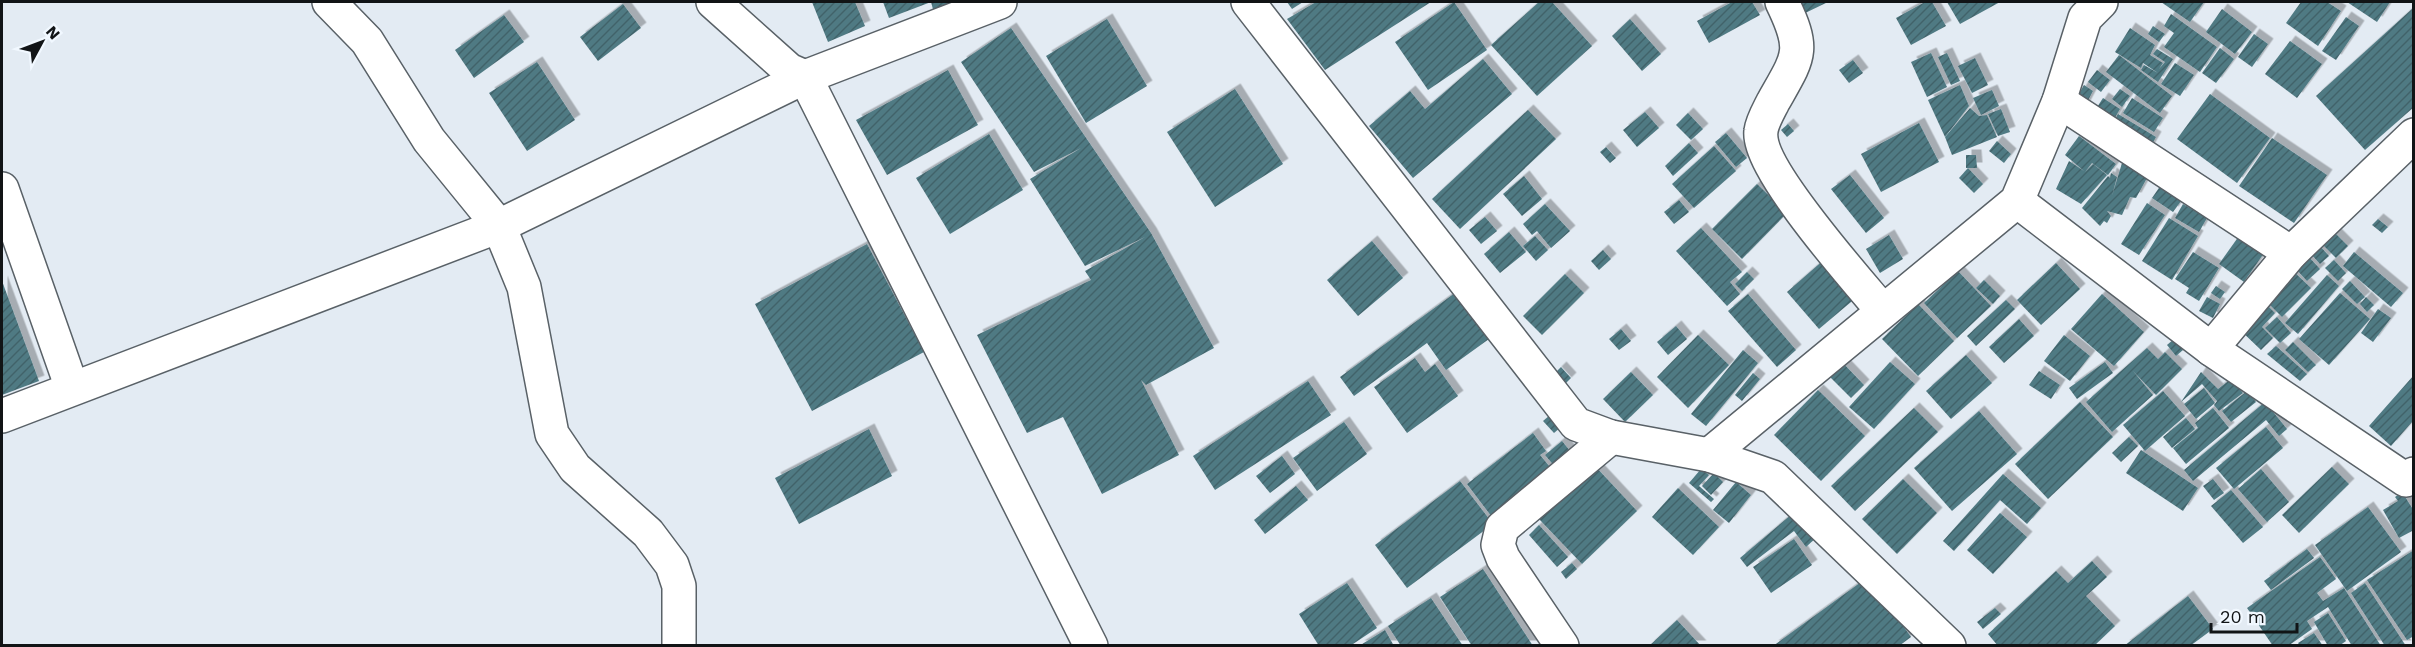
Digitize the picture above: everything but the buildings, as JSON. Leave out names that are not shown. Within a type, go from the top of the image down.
[{"type":"street","points":[[329,2],[367,41],[429,140],[499,226],[524,287],[552,434],[574,468],[648,533],[672,565],[679,586],[679,645]]},
{"type":"street","points":[[713,2],[789,70],[805,77],[1091,645]]},
{"type":"street","points":[[2,416],[499,226],[805,77],[999,2]]},
{"type":"street","points":[[1248,2],[1576,424],[1611,437],[1709,455],[1773,477],[1949,645]]},
{"type":"street","points":[[1782,2],[1797,32],[1798,52],[1761,132],[1765,154],[1785,189],[1882,310]]},
{"type":"street","points":[[1709,455],[2017,201],[2059,101],[2088,7]]},
{"type":"street","points":[[2059,101],[2291,253]]},
{"type":"street","points":[[2211,349],[2291,253],[2414,135]]},
{"type":"street","points":[[2,189],[72,388]]},
{"type":"street","points":[[2017,201],[2211,349],[2411,482]]},
{"type":"street","points":[[1562,645],[1503,558],[1498,539],[1502,528],[1611,437]]}]
